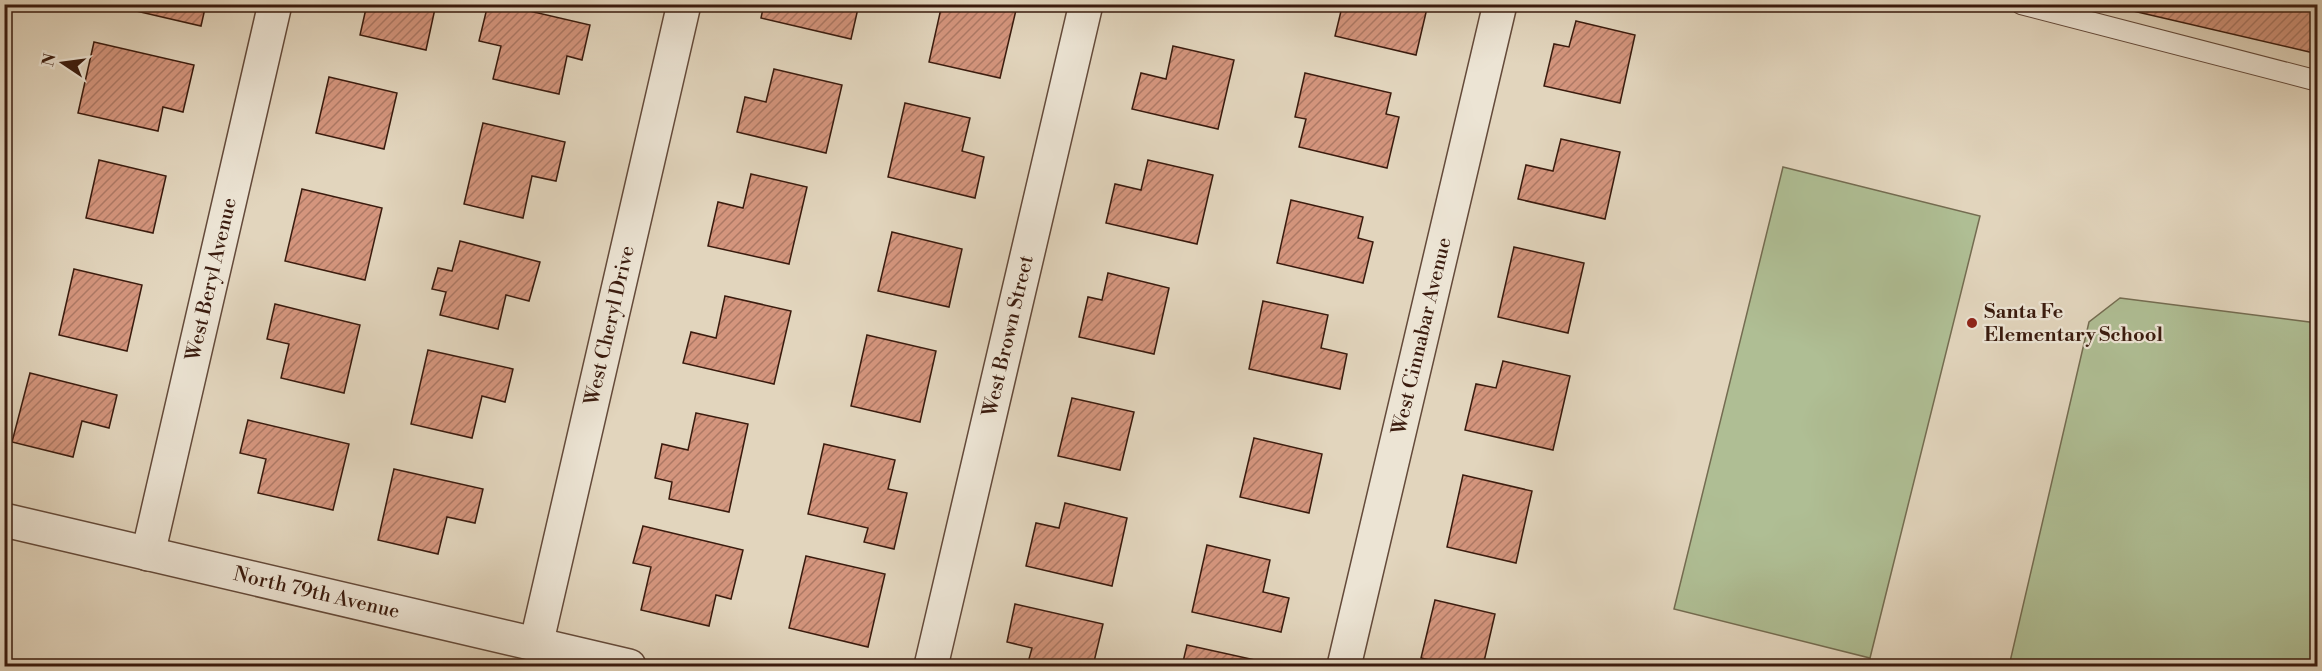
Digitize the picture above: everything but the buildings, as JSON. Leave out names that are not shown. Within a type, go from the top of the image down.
[{"type":"street","name":"West Beryl Avenue","points":[[148,554],[275,4]]},
{"type":"street","name":"West Cheryl Drive","points":[[537,645],[684,4]]},
{"type":"street","name":"West Brown Street","points":[[931,666],[1086,4]]},
{"type":"street","name":"West Cinnabar Avenue","points":[[1344,666],[1500,4]]},
{"type":"street","name":"North 79th Avenue","points":[[4,520],[629,666]]},
{"type":"lane","points":[[2021,4],[2318,81]]},
{"type":"green space","points":[[1783,167],[1980,216],[1870,658],[1674,609]]},
{"type":"green space","points":[[2120,298],[2317,323],[2317,666],[2009,666],[2089,322]]},
{"type":"place","name":"Santa Fe Elementary School","points":[[1972,323]]}]
